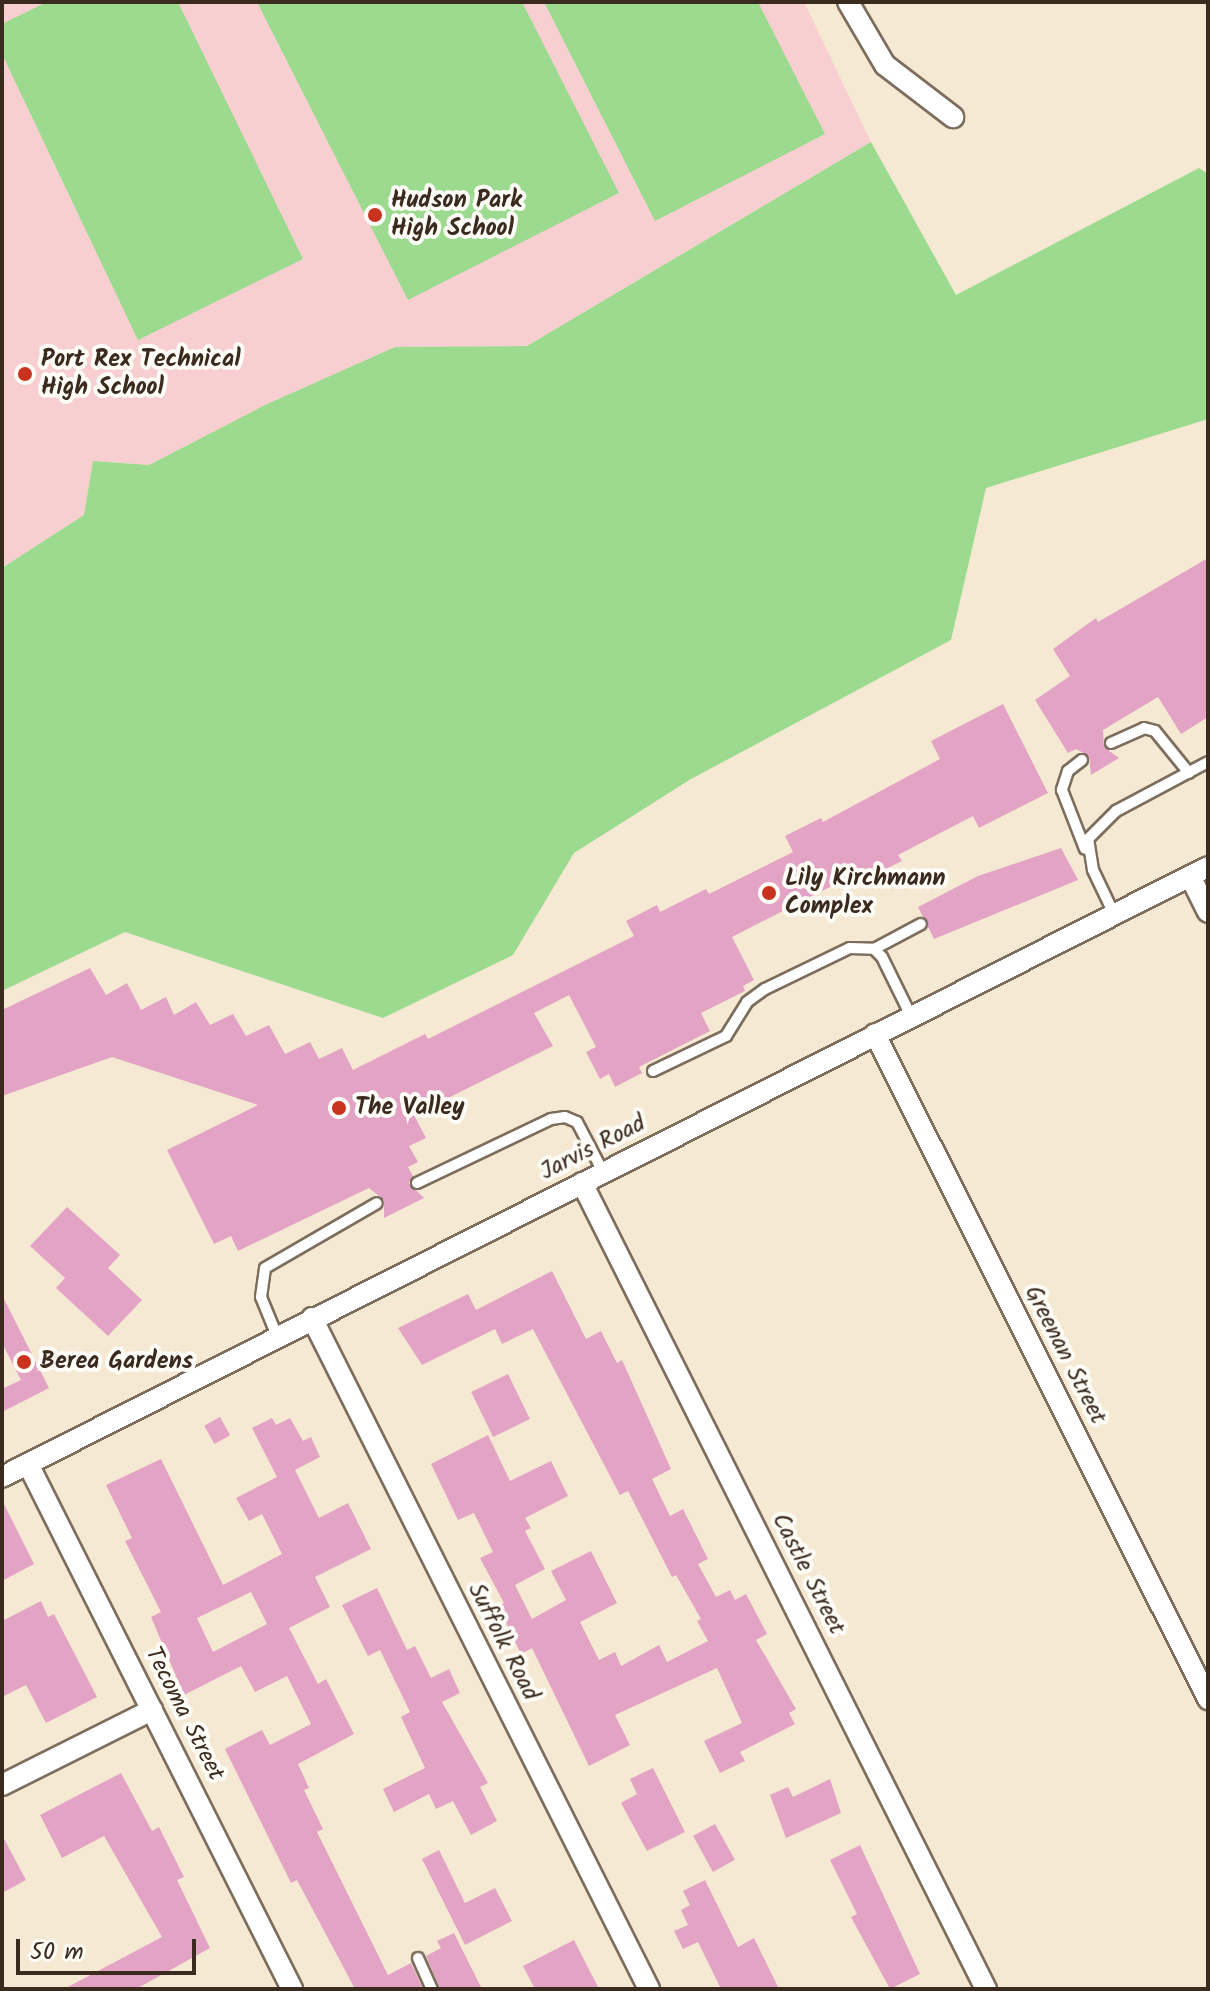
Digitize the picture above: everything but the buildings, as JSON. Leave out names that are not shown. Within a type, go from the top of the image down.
[{"type":"street","points":[[848,2],[885,65],[953,117]]},
{"type":"street","points":[[1199,872],[1208,912]]},
{"type":"street","name":"Jarvis Road","points":[[2,1477],[1199,872]]},
{"type":"street","name":"Greenan Street","points":[[875,1034],[1208,1699]]},
{"type":"street","name":"Castle Street","points":[[582,1183],[986,1989]]},
{"type":"street","name":"Suffolk Road","points":[[312,1318],[649,1989]]},
{"type":"street","name":"Tecoma Street","points":[[28,1464],[292,1989]]},
{"type":"street","points":[[2,1785],[152,1710]]},
{"type":"lane","points":[[1111,743],[1144,728],[1155,731],[1189,773]]},
{"type":"lane","points":[[1082,760],[1068,771],[1062,790],[1114,914]]},
{"type":"lane","points":[[1088,855],[1088,839],[1096,825],[1208,762]]},
{"type":"lane","points":[[653,1071],[726,1036],[747,1002],[765,989],[850,948],[874,949],[921,924]]},
{"type":"lane","points":[[874,949],[911,1016]]},
{"type":"lane","points":[[417,1183],[551,1119],[565,1117],[577,1122],[603,1172]]},
{"type":"lane","points":[[277,1336],[261,1297],[265,1268],[377,1203]]},
{"type":"lane","points":[[418,1958],[432,1989]]},
{"type":"shaded area","name":"Hudson Park High School","points":[[2,2],[804,2],[871,142],[527,346],[395,347],[265,405],[149,465],[93,461],[84,515],[2,568]]},
{"type":"green space","points":[[47,2],[178,2],[303,259],[138,340],[2,54],[2,24]]},
{"type":"green space","points":[[257,2],[522,2],[619,193],[408,300]]},
{"type":"green space","points":[[544,2],[758,2],[825,134],[655,221]]},
{"type":"green space","points":[[871,142],[956,295],[1199,168],[1208,174],[1208,419],[986,488],[951,640],[691,779],[574,853],[513,955],[383,1018],[125,932],[2,991],[2,568],[84,515],[93,461],[149,465],[265,405],[395,347],[527,346]]},
{"type":"place","name":"Hudson Park High School","points":[[375,215]]},
{"type":"place","name":"Port Rex Technical High School","points":[[25,374]]},
{"type":"place","name":"Lily Kirchmann Complex","points":[[769,893]]},
{"type":"place","name":"The Valley","points":[[339,1108]]},
{"type":"place","name":"Berea Gardens","points":[[24,1362]]}]
